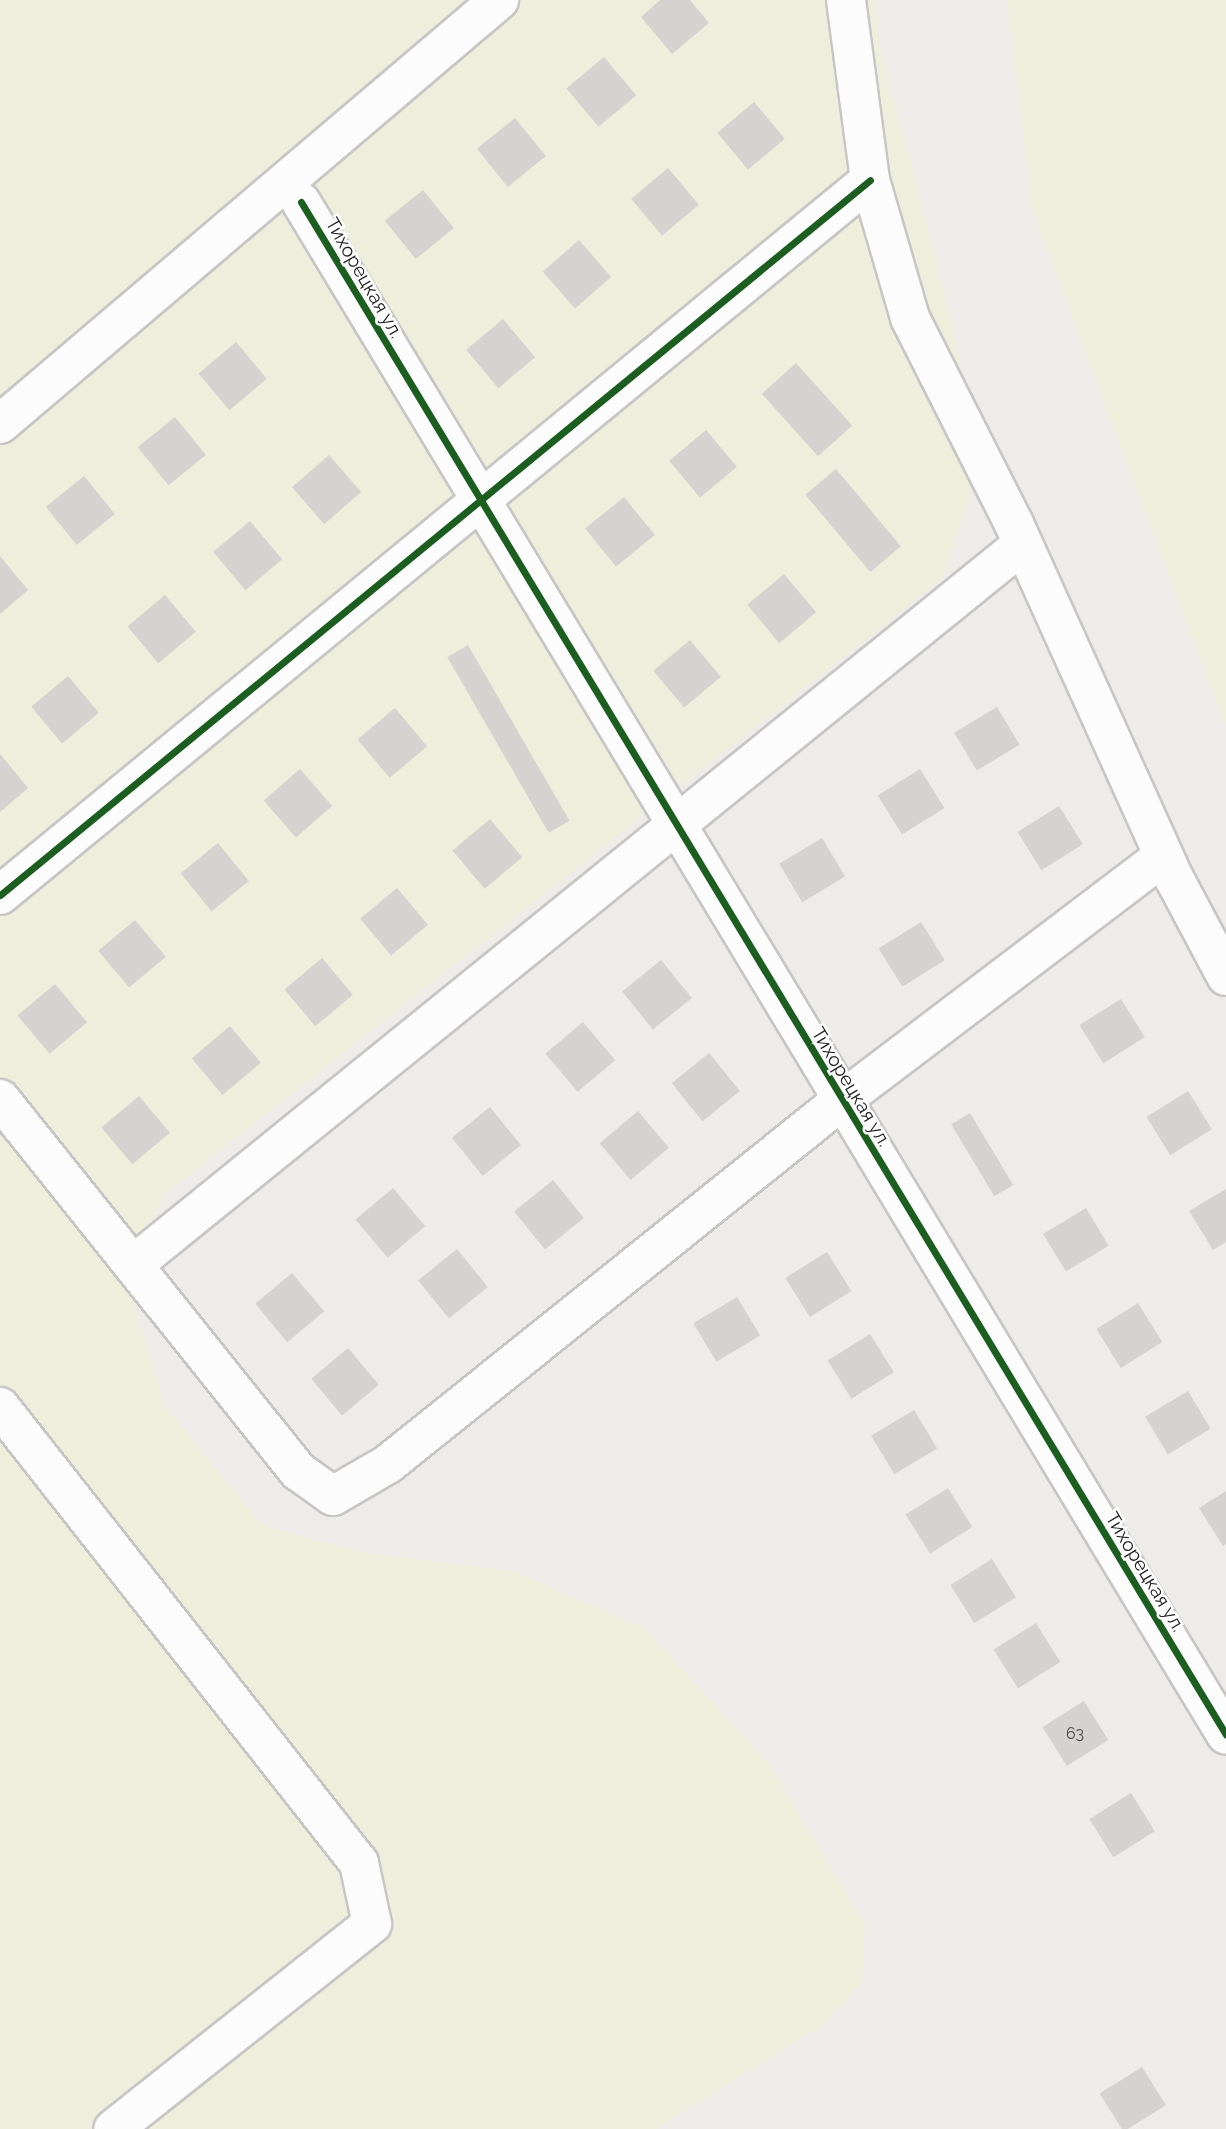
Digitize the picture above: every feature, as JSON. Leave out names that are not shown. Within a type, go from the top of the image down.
[{"type":"street","points":[[0,424],[499,0]]},
{"type":"street","points":[[846,0],[870,180],[910,318],[1023,544],[1164,856],[1226,976]]},
{"type":"street","points":[[0,895],[870,180]]},
{"type":"street","name":"Тихорецкая ул.","points":[[301,202],[478,502],[1226,1735]]},
{"type":"street","points":[[133,1265],[1023,544]]},
{"type":"street","points":[[0,1099],[298,1471],[333,1496],[388,1464],[841,1101],[1164,856]]},
{"type":"street","points":[[0,1407],[359,1863],[372,1924],[113,2129]]},
{"type":"green space","points":[[0,0],[876,0],[879,41],[956,336],[973,485],[943,578],[165,1194],[127,1280],[165,1406],[262,1525],[359,1552],[513,1571],[644,1628],[770,1765],[865,1925],[862,1982],[823,2025],[656,2129],[0,2129]]},
{"type":"green space","points":[[1007,0],[1226,0],[1226,729],[1032,210]]},
{"type":"building","points":[[660,0],[690,0],[709,23],[672,54],[641,17]]},
{"type":"building","points":[[604,57],[636,95],[599,127],[566,88]]},
{"type":"building","points":[[754,102],[785,139],[748,170],[717,133]]},
{"type":"building","points":[[515,118],[546,156],[508,187],[477,149]]},
{"type":"building","points":[[668,168],[699,205],[662,236],[631,199]]},
{"type":"building","points":[[423,190],[454,228],[416,259],[385,221]]},
{"type":"building","points":[[579,240],[611,277],[575,308],[543,271]]},
{"type":"building","points":[[503,319],[535,357],[498,388],[466,350]]},
{"type":"building","points":[[236,342],[267,379],[229,410],[198,373]]},
{"type":"building","points":[[796,363],[852,425],[818,456],[762,394]]},
{"type":"building","points":[[175,417],[206,455],[169,485],[138,447]]},
{"type":"building","points":[[706,430],[737,467],[700,498],[669,461]]},
{"type":"building","points":[[329,455],[361,492],[324,524],[292,487]]},
{"type":"building","points":[[836,469],[901,546],[870,572],[805,495]]},
{"type":"building","points":[[84,476],[115,514],[77,545],[46,507]]},
{"type":"building","points":[[624,497],[655,535],[616,567],[585,528]]},
{"type":"building","points":[[250,521],[282,559],[245,590],[213,552]]},
{"type":"building","points":[[0,556],[28,590],[0,614]]},
{"type":"building","points":[[784,574],[816,612],[779,643],[747,605]]},
{"type":"building","points":[[165,595],[196,632],[158,663],[127,626]]},
{"type":"building","points":[[690,640],[721,677],[684,708],[653,671]]},
{"type":"building","points":[[468,645],[570,821],[549,833],[447,657]]},
{"type":"building","points":[[68,676],[99,713],[62,744],[31,707]]},
{"type":"building","points":[[997,707],[1020,745],[977,770],[954,733]]},
{"type":"building","points":[[395,708],[427,746],[390,778],[357,739]]},
{"type":"building","points":[[0,754],[28,788],[0,812]]},
{"type":"building","points":[[300,769],[332,806],[296,837],[264,800]]},
{"type":"building","points":[[920,769],[944,808],[902,835],[878,795]]},
{"type":"building","points":[[1059,806],[1083,844],[1041,870],[1017,832]]},
{"type":"building","points":[[490,819],[522,857],[485,889],[452,850]]},
{"type":"building","points":[[822,838],[845,877],[802,902],[779,864]]},
{"type":"building","points":[[218,843],[249,881],[212,911],[181,873]]},
{"type":"building","points":[[397,888],[428,925],[391,956],[360,919]]},
{"type":"building","points":[[135,920],[166,957],[129,988],[98,951]]},
{"type":"building","points":[[921,922],[945,960],[902,987],[879,948]]},
{"type":"building","points":[[322,958],[353,995],[315,1026],[284,989]]},
{"type":"building","points":[[661,960],[692,998],[653,1030],[622,991]]},
{"type":"building","points":[[55,984],[87,1022],[50,1054],[17,1015]]},
{"type":"building","points":[[1121,999],[1145,1037],[1103,1063],[1079,1025]]},
{"type":"building","points":[[583,1022],[615,1060],[578,1092],[545,1053]]},
{"type":"building","points":[[230,1026],[261,1063],[223,1095],[192,1058]]},
{"type":"building","points":[[709,1053],[740,1091],[703,1121],[672,1083]]},
{"type":"building","points":[[1188,1091],[1212,1129],[1170,1155],[1146,1117]]},
{"type":"building","points":[[139,1096],[170,1133],[132,1164],[101,1127]]},
{"type":"building","points":[[490,1107],[521,1145],[483,1176],[452,1138]]},
{"type":"building","points":[[638,1111],[669,1148],[631,1180],[600,1143]]},
{"type":"building","points":[[970,1113],[1013,1185],[994,1196],[951,1124]]},
{"type":"building","points":[[553,1180],[584,1218],[545,1250],[514,1211]]},
{"type":"building","points":[[393,1188],[425,1226],[388,1258],[355,1219]]},
{"type":"building","points":[[1226,1189],[1226,1242],[1213,1250],[1189,1211]]},
{"type":"building","points":[[1086,1208],[1109,1246],[1066,1271],[1043,1234]]},
{"type":"building","points":[[457,1249],[488,1287],[449,1319],[418,1280]]},
{"type":"building","points":[[827,1252],[851,1291],[810,1317],[785,1278]]},
{"type":"building","points":[[292,1273],[324,1311],[287,1342],[255,1304]]},
{"type":"building","points":[[737,1297],[760,1336],[716,1362],[693,1323]]},
{"type":"building","points":[[1138,1303],[1162,1342],[1121,1368],[1096,1329]]},
{"type":"building","points":[[870,1334],[894,1372],[851,1399],[828,1360]]},
{"type":"building","points":[[348,1348],[379,1385],[342,1416],[311,1379]]},
{"type":"building","points":[[1188,1391],[1211,1429],[1168,1454],[1145,1417]]},
{"type":"building","points":[[914,1410],[937,1449],[894,1474],[871,1436]]},
{"type":"building","points":[[948,1488],[972,1527],[930,1554],[906,1514]]},
{"type":"building","points":[[1226,1491],[1226,1544],[1223,1546],[1199,1508]]},
{"type":"building","points":[[992,1559],[1016,1597],[974,1623],[950,1585]]},
{"type":"building","points":[[1036,1623],[1060,1662],[1018,1689],[994,1649]]},
{"type":"building","points":[[1084,1701],[1108,1740],[1067,1766],[1042,1727]]},
{"type":"building","points":[[1131,1793],[1155,1831],[1113,1857],[1089,1819]]},
{"type":"building","points":[[1142,2067],[1166,2105],[1128,2129],[1122,2129],[1100,2093]]},
{"type":"cycle path","points":[[0,895],[870,180]]},
{"type":"cycle path","points":[[301,202],[1226,1735]]}]
